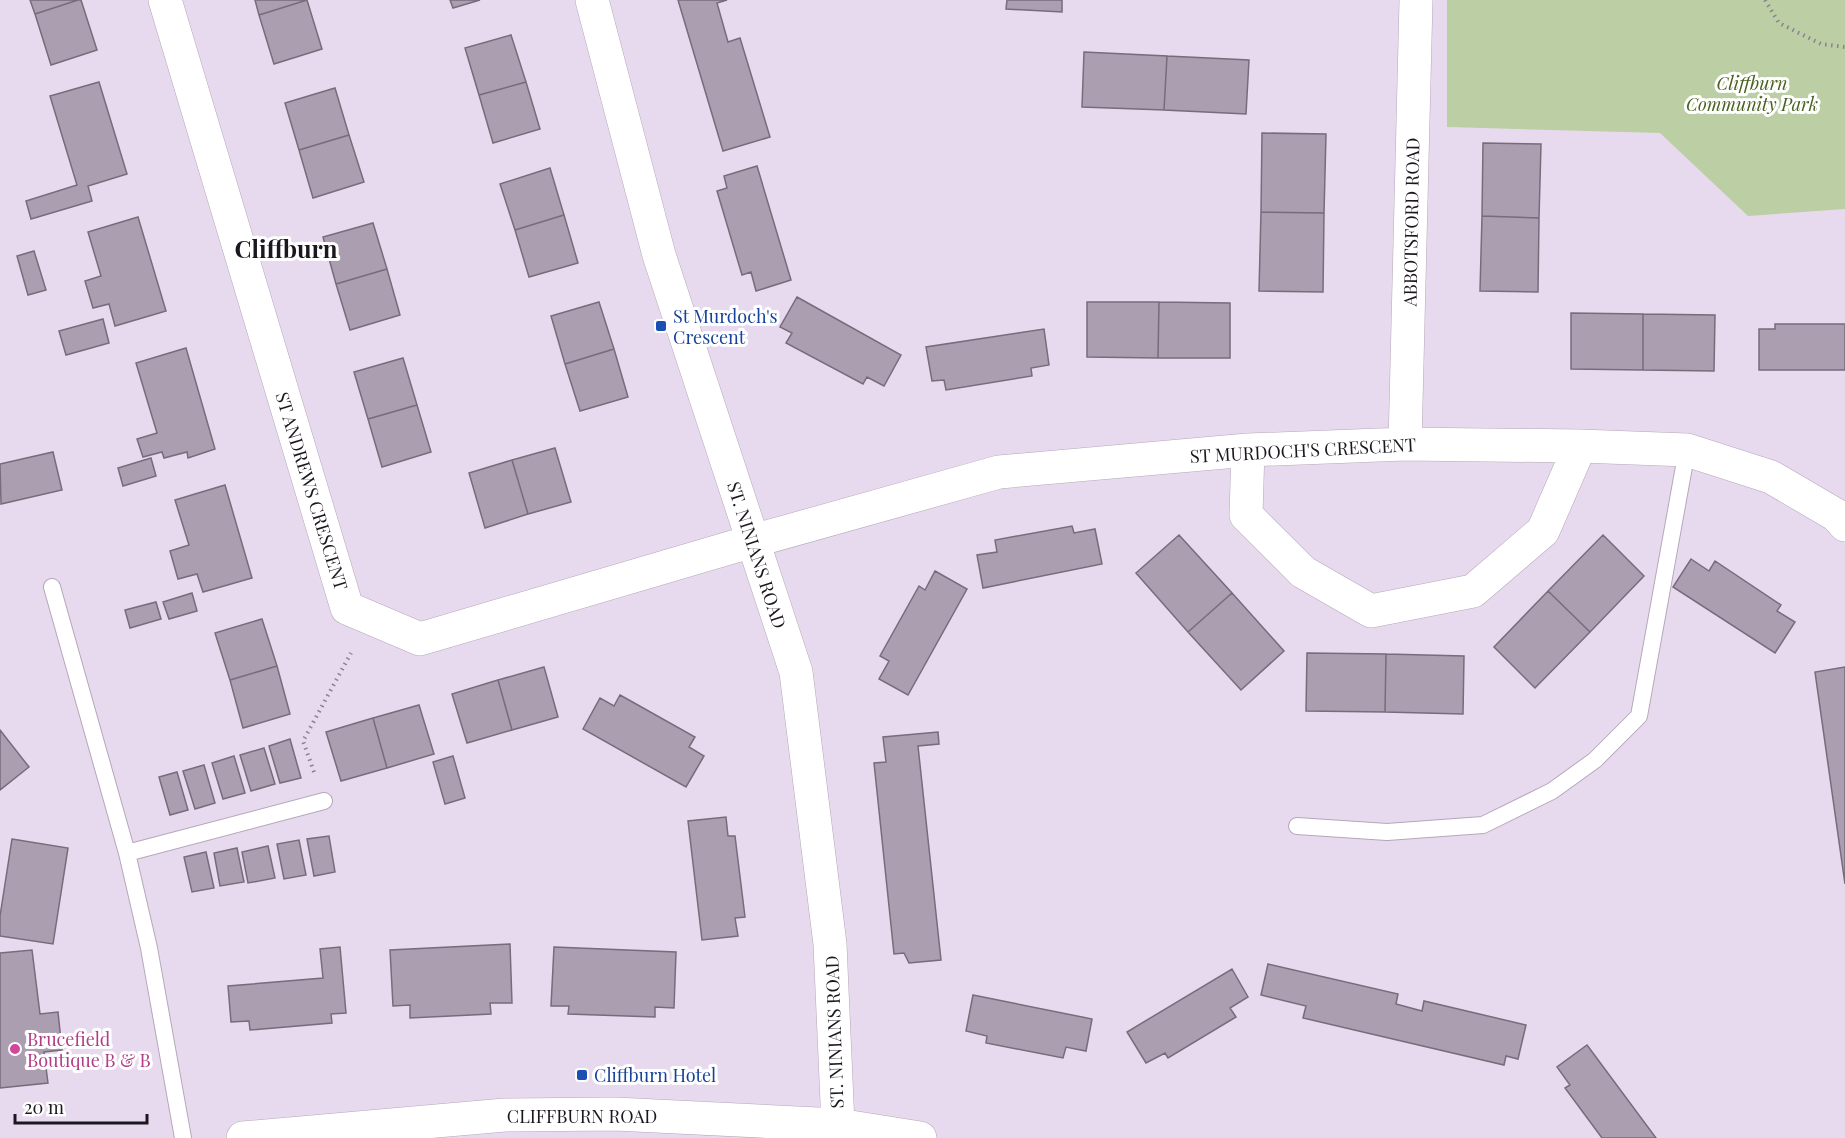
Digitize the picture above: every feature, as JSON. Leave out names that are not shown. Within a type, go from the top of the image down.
[{"type":"street","name":"ST ANDREWS CRESCENT","points":[[165,0],[347,608],[420,639],[753,541]]},
{"type":"street","name":"ST. NINIANS ROAD","points":[[592,0],[658,255],[796,672],[830,944],[838,1125]]},
{"type":"street","name":"ABBOTSFORD ROAD","points":[[1405,444],[1409,0]]},
{"type":"street","name":"ST MURDOCH'S CRESCENT","points":[[753,541],[999,472],[1248,450],[1405,444],[1687,450],[1771,477],[1836,515],[1845,525]]},
{"type":"street","points":[[1248,450],[1246,514],[1303,572],[1371,611],[1473,591],[1543,531],[1580,446]]},
{"type":"street","name":"CLIFFBURN ROAD","points":[[246,1138],[505,1114],[617,1126],[838,1125],[920,1138]]},
{"type":"lane","points":[[1297,826],[1387,832],[1483,825],[1552,791],[1595,760],[1639,716],[1687,450]]},
{"type":"lane","points":[[52,586],[127,853],[148,948],[183,1138]]},
{"type":"lane","points":[[127,853],[324,801]]},
{"type":"path","points":[[1766,0],[1779,23],[1821,44],[1845,47]]},
{"type":"path","points":[[324,801],[303,741],[370,618]]},
{"type":"green space","name":"Cliffburn Community Park","points":[[1447,0],[1845,0],[1845,209],[1748,216],[1660,133],[1447,127]]},
{"type":"building","points":[[30,0],[78,0],[35,14]]},
{"type":"building","points":[[81,0],[97,50],[51,65],[35,14]]},
{"type":"building","points":[[255,0],[307,0],[259,15]]},
{"type":"building","points":[[307,0],[322,49],[274,64],[259,15]]},
{"type":"building","points":[[450,0],[480,0],[453,8]]},
{"type":"building","points":[[678,0],[727,0],[717,3],[728,42],[740,38],[770,137],[723,151]]},
{"type":"building","points":[[1007,0],[1062,0],[1062,12],[1006,9]]},
{"type":"building","points":[[511,35],[526,82],[479,95],[465,48]]},
{"type":"building","points":[[1084,52],[1167,56],[1164,110],[1082,107]]},
{"type":"building","points":[[1167,56],[1249,60],[1246,114],[1164,110]]},
{"type":"building","points":[[99,82],[127,174],[88,186],[92,201],[31,219],[26,201],[77,185],[50,96]]},
{"type":"building","points":[[526,82],[540,129],[493,143],[479,95]]},
{"type":"building","points":[[335,88],[349,135],[299,150],[285,103]]},
{"type":"building","points":[[1262,133],[1326,134],[1324,213],[1261,212]]},
{"type":"building","points":[[349,135],[364,182],[313,198],[299,150]]},
{"type":"building","points":[[1483,143],[1541,144],[1539,218],[1482,216]]},
{"type":"building","points":[[757,166],[791,280],[756,291],[751,272],[742,275],[717,191],[727,188],[724,176]]},
{"type":"building","points":[[550,168],[564,215],[515,230],[500,184]]},
{"type":"building","points":[[1261,212],[1324,213],[1323,292],[1259,291]]},
{"type":"building","points":[[564,215],[578,263],[529,277],[515,230]]},
{"type":"building","points":[[1482,216],[1539,218],[1538,292],[1480,291]]},
{"type":"building","points":[[138,217],[166,311],[115,326],[109,304],[93,308],[85,281],[101,276],[88,232]]},
{"type":"building","points":[[373,223],[387,269],[336,284],[323,237]]},
{"type":"building","points":[[34,251],[46,290],[28,295],[17,256]]},
{"type":"building","points":[[387,269],[400,315],[350,330],[336,284]]},
{"type":"building","points":[[797,297],[901,355],[884,386],[867,377],[863,384],[786,343],[792,333],[780,327]]},
{"type":"building","points":[[599,302],[614,349],[565,364],[551,316]]},
{"type":"building","points":[[1087,302],[1159,302],[1158,358],[1087,357]]},
{"type":"building","points":[[1159,302],[1230,303],[1230,358],[1158,358]]},
{"type":"building","points":[[1571,313],[1643,314],[1643,370],[1571,369]]},
{"type":"building","points":[[1643,314],[1715,315],[1714,371],[1643,370]]},
{"type":"building","points":[[103,319],[109,343],[66,355],[59,331]]},
{"type":"building","points":[[1775,324],[1845,324],[1845,370],[1759,370],[1759,329],[1775,329]]},
{"type":"building","points":[[1044,329],[1049,365],[1031,368],[1032,376],[946,390],[944,380],[932,381],[926,347]]},
{"type":"building","points":[[186,348],[215,449],[188,458],[187,452],[164,458],[162,452],[143,457],[137,439],[157,433],[136,363]]},
{"type":"building","points":[[614,349],[628,397],[580,411],[565,364]]},
{"type":"building","points":[[403,358],[417,405],[368,419],[354,372]]},
{"type":"building","points":[[417,405],[431,452],[382,467],[368,419]]},
{"type":"building","points":[[555,448],[571,502],[528,514],[512,460]]},
{"type":"building","points":[[53,452],[62,490],[1,504],[0,464]]},
{"type":"building","points":[[151,458],[156,476],[123,486],[118,468]]},
{"type":"building","points":[[512,460],[528,514],[485,528],[469,473]]},
{"type":"building","points":[[225,485],[252,578],[203,592],[197,574],[178,579],[170,551],[189,545],[175,500]]},
{"type":"building","points":[[1072,526],[1074,533],[1095,529],[1102,564],[983,588],[977,555],[997,552],[995,540]]},
{"type":"building","points":[[1179,535],[1232,593],[1188,632],[1136,573]]},
{"type":"building","points":[[1603,535],[1644,576],[1590,632],[1548,591]]},
{"type":"building","points":[[1691,559],[1709,571],[1715,561],[1781,605],[1777,611],[1795,622],[1775,653],[1673,587]]},
{"type":"building","points":[[935,571],[967,589],[908,695],[879,679],[889,661],[880,656],[919,586],[925,590]]},
{"type":"building","points":[[1548,591],[1590,632],[1535,688],[1494,647]]},
{"type":"building","points":[[192,593],[197,611],[169,619],[163,602]]},
{"type":"building","points":[[1232,593],[1284,651],[1241,690],[1188,632]]},
{"type":"building","points":[[156,602],[161,619],[130,628],[125,610]]},
{"type":"building","points":[[262,619],[277,666],[230,680],[215,633]]},
{"type":"building","points":[[1307,653],[1386,654],[1385,712],[1306,711]]},
{"type":"building","points":[[1386,654],[1464,656],[1463,714],[1385,712]]},
{"type":"building","points":[[277,666],[290,714],[243,728],[230,680]]},
{"type":"building","points":[[544,667],[558,717],[512,730],[498,680]]},
{"type":"building","points":[[1845,667],[1845,884],[1815,672]]},
{"type":"building","points":[[498,680],[512,730],[467,743],[452,694]]},
{"type":"building","points":[[620,695],[695,737],[689,747],[704,756],[686,787],[583,729],[600,698],[614,706]]},
{"type":"building","points":[[419,705],[434,754],[387,768],[373,718]]},
{"type":"building","points":[[373,718],[387,768],[341,781],[326,732]]},
{"type":"building","points":[[0,730],[29,767],[0,790]]},
{"type":"building","points":[[938,732],[939,744],[918,746],[941,960],[909,963],[904,953],[894,954],[874,763],[886,762],[883,737]]},
{"type":"building","points":[[290,739],[301,778],[280,783],[269,746]]},
{"type":"building","points":[[264,748],[275,784],[251,791],[240,755]]},
{"type":"building","points":[[234,756],[245,793],[223,799],[212,763]]},
{"type":"building","points":[[453,756],[465,798],[445,804],[433,762]]},
{"type":"building","points":[[204,765],[215,803],[195,809],[183,771]]},
{"type":"building","points":[[177,772],[188,810],[170,815],[159,777]]},
{"type":"building","points":[[726,817],[728,836],[735,836],[745,917],[735,918],[738,936],[702,940],[688,821]]},
{"type":"building","points":[[329,836],[335,872],[314,876],[307,839]]},
{"type":"building","points":[[12,839],[68,848],[53,944],[0,936],[0,916]]},
{"type":"building","points":[[299,840],[306,875],[284,879],[277,844]]},
{"type":"building","points":[[268,846],[275,878],[248,883],[242,852]]},
{"type":"building","points":[[237,848],[244,882],[220,886],[214,853]]},
{"type":"building","points":[[206,852],[214,888],[192,892],[184,857]]},
{"type":"building","points":[[510,944],[512,1003],[490,1003],[491,1014],[410,1018],[410,1005],[393,1006],[390,950]]},
{"type":"building","points":[[340,947],[346,1013],[331,1014],[332,1023],[250,1030],[249,1021],[231,1022],[228,986],[323,978],[320,949]]},
{"type":"building","points":[[554,947],[676,952],[674,1008],[655,1007],[655,1017],[568,1014],[569,1006],[551,1006]]},
{"type":"building","points":[[32,950],[40,1014],[58,1012],[62,1050],[44,1052],[48,1083],[0,1088],[0,953]]},
{"type":"building","points":[[1268,964],[1398,994],[1396,1004],[1422,1011],[1424,1001],[1526,1025],[1518,1059],[1506,1056],[1504,1065],[1303,1018],[1306,1006],[1261,995]]},
{"type":"building","points":[[1232,969],[1248,997],[1230,1008],[1236,1017],[1168,1058],[1165,1053],[1146,1063],[1127,1032]]},
{"type":"building","points":[[973,995],[1092,1019],[1086,1051],[1066,1047],[1063,1058],[986,1043],[987,1036],[966,1031]]},
{"type":"building","points":[[1587,1045],[1656,1138],[1602,1138],[1565,1088],[1570,1085],[1557,1067]]},
{"type":"place","name":"St Murdoch's Crescent","points":[[661,326]]},
{"type":"place","name":"Brucefield Boutique B & B","points":[[15,1049]]},
{"type":"place","name":"Cliffburn Hotel","points":[[582,1075]]},
{"type":"district","name":"Cliffburn","points":[[286,248]]}]
